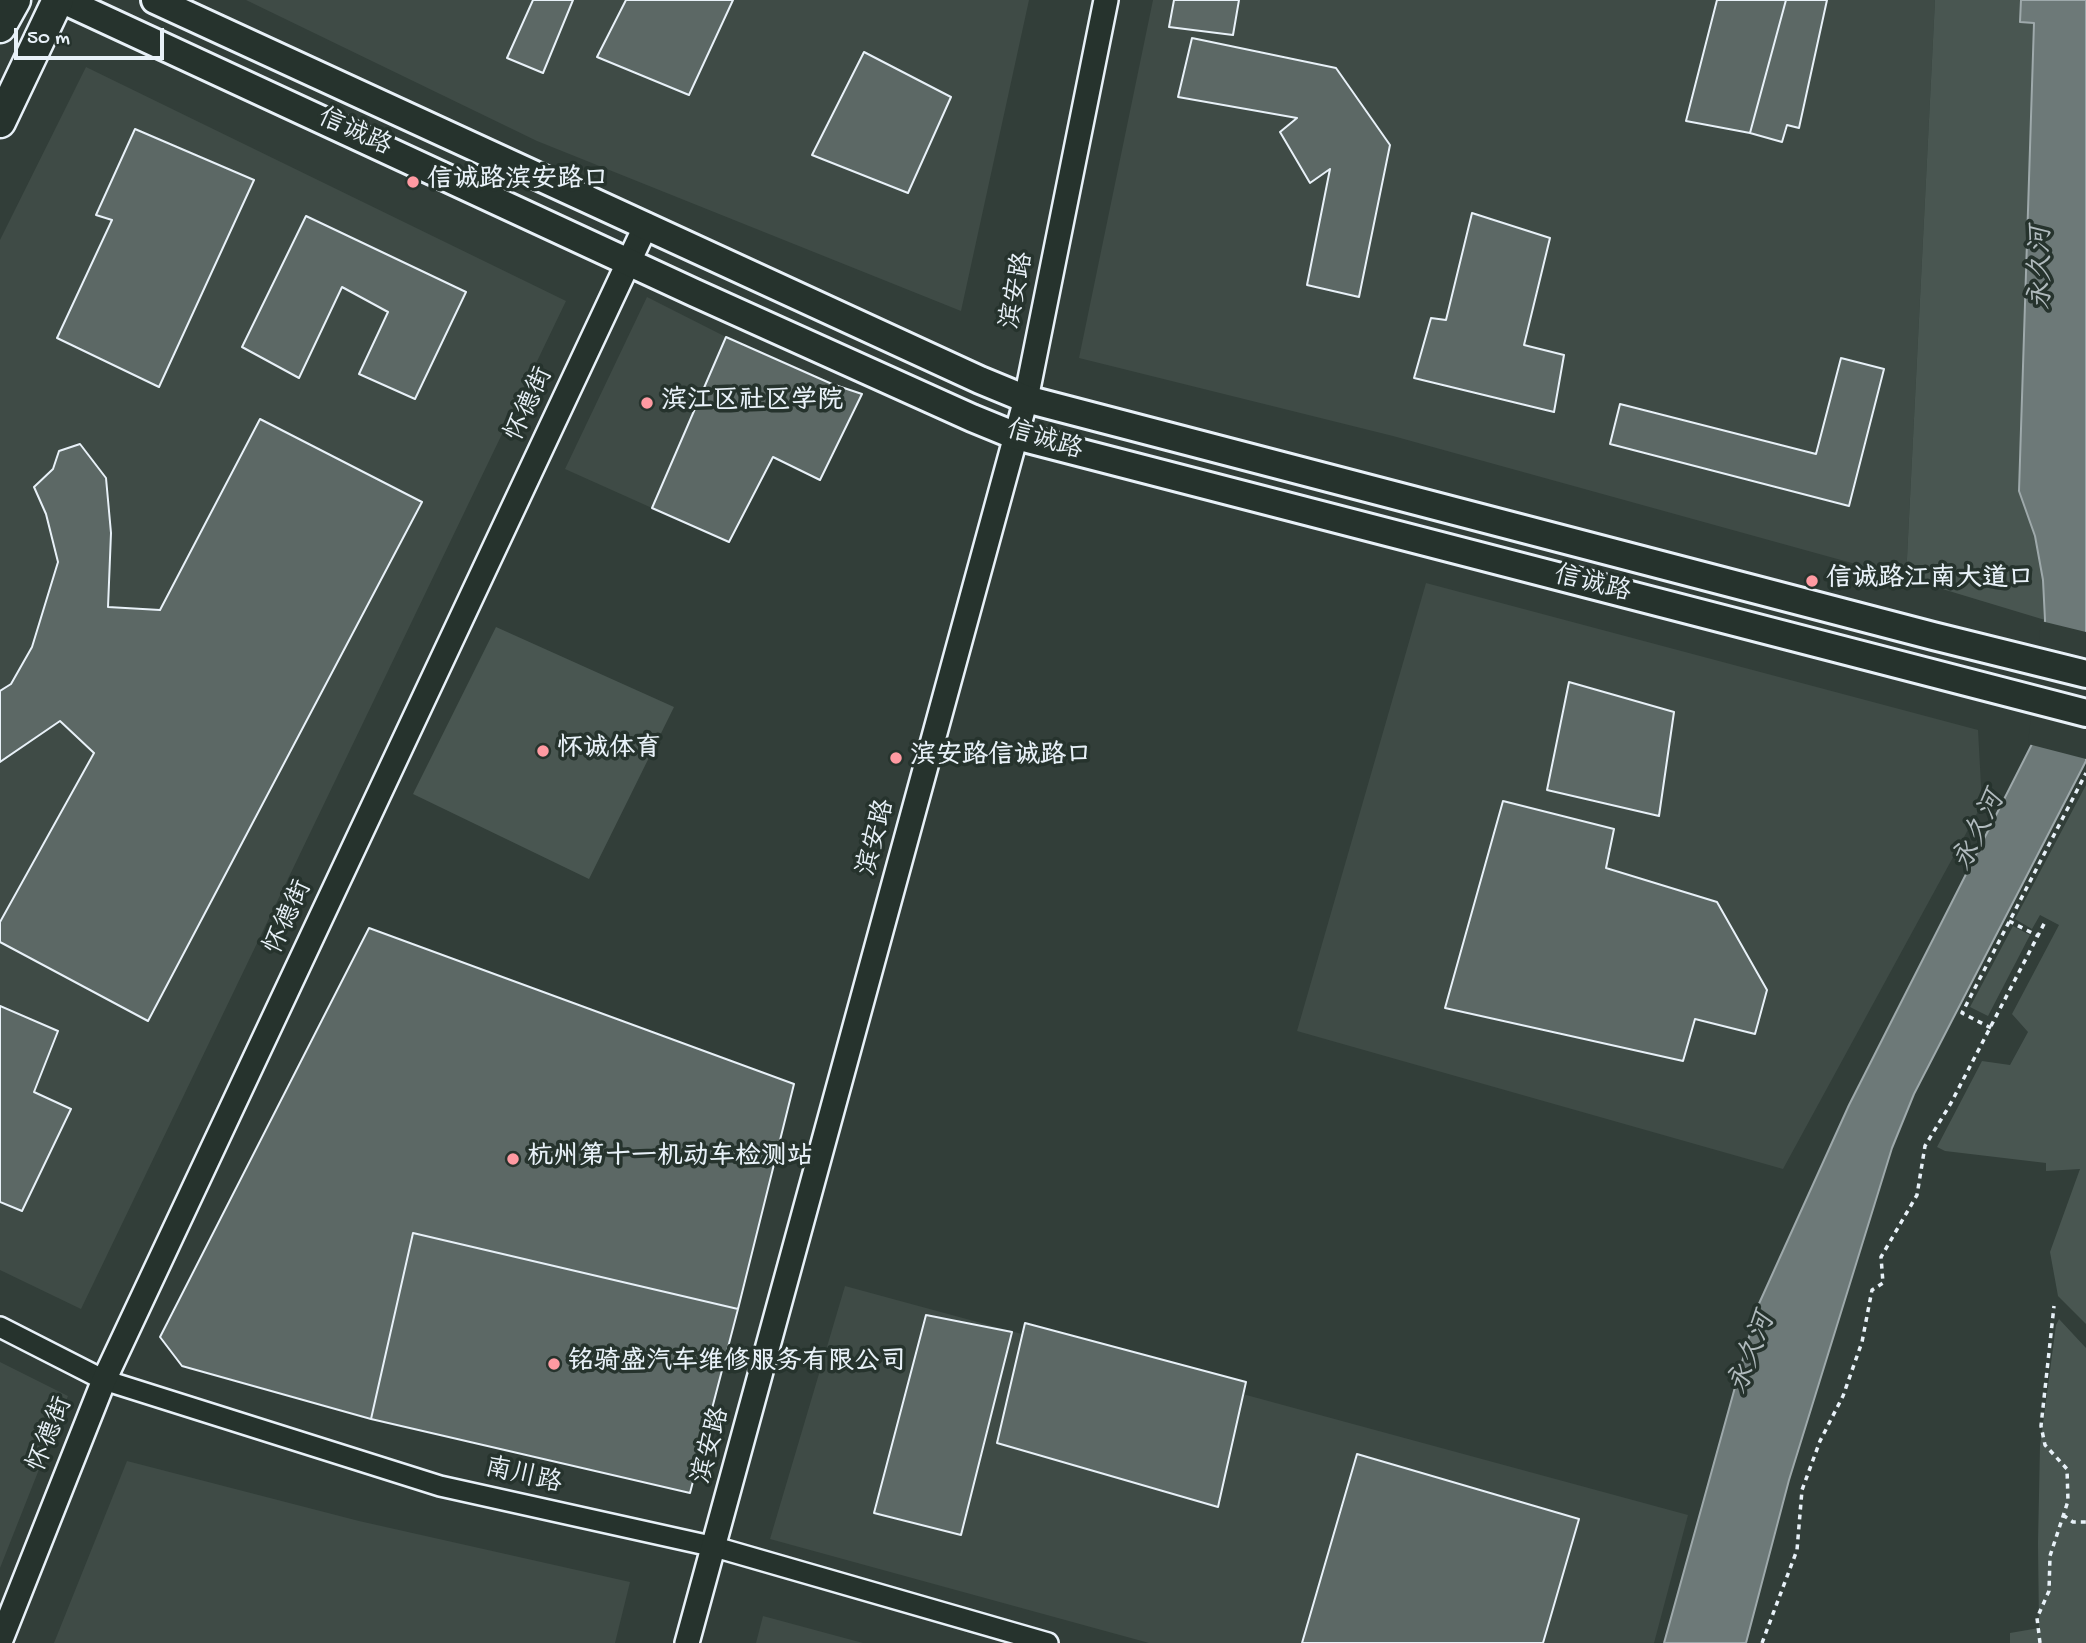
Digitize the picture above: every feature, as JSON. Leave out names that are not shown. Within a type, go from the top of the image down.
[{"type":"main road","points":[[0,27],[15,0]]},
{"type":"main road","points":[[0,122],[60,0]]},
{"type":"main road","name":"信诚路","points":[[60,0],[1016,436],[2086,713]]},
{"type":"main road","name":"信诚路","points":[[155,0],[1026,399],[2086,674]]},
{"type":"street","name":"滨安路","points":[[687,1643],[1026,399],[1106,0]]},
{"type":"street","name":"怀德街","points":[[0,1642],[104,1380],[646,225]]},
{"type":"street","name":"南川路","points":[[0,1327],[104,1380],[440,1486],[715,1548],[1048,1643]]},
{"type":"path","points":[[1991,1028],[1962,1013],[2086,773]]},
{"type":"path","points":[[2009,921],[2039,936]]},
{"type":"path","points":[[1762,1643],[1797,1549],[1802,1490],[1819,1441],[1843,1396],[1862,1342],[1872,1290],[1883,1283],[1881,1257],[1917,1195],[1925,1146],[1951,1103],[2045,922]]},
{"type":"path","points":[[2040,1643],[2037,1618],[2049,1591],[2050,1556],[2068,1501],[2067,1469],[2045,1445],[2040,1426],[2054,1307]]},
{"type":"path","points":[[2063,1515],[2073,1522],[2086,1522]]},
{"type":"shaded area","points":[[246,0],[1029,0],[961,311],[537,141]]},
{"type":"shaded area","points":[[1153,0],[1935,0],[1906,578],[1393,436],[1079,358]]},
{"type":"shaded area","points":[[1935,0],[2021,0],[2021,22],[2034,22],[2019,491],[2035,536],[2043,580],[2045,620],[1906,578]]},
{"type":"shaded area","points":[[86,67],[566,301],[81,1309],[0,1270],[0,240]]},
{"type":"shaded area","name":"滨江区社区学院","points":[[647,297],[726,337],[652,508],[565,469]]},
{"type":"shaded area","points":[[1426,583],[1978,730],[1982,804],[1783,1169],[1297,1031]]},
{"type":"shaded area","name":"怀诚体育","points":[[496,627],[674,707],[589,879],[413,794]]},
{"type":"shaded area","points":[[2086,785],[2086,1324],[2058,1296],[2050,1252],[2080,1169],[2046,1171],[2046,1163],[1945,1151],[1937,1147],[1982,1061],[2010,1065],[2028,1032],[2012,1014],[2059,925],[2040,915],[2032,929],[2015,919]]},
{"type":"shaded area","points":[[2013,926],[2030,935],[1988,1016],[1970,1007]]},
{"type":"shaded area","points":[[845,1286],[1688,1515],[1654,1643],[1149,1643],[770,1539]]},
{"type":"shaded area","points":[[2059,1319],[2086,1348],[2086,1643],[2010,1643],[2010,1633],[2039,1628],[2040,1446]]},
{"type":"shaded area","points":[[0,1362],[68,1396],[0,1568]]},
{"type":"shaded area","points":[[127,1461],[359,1521],[630,1582],[615,1643],[54,1643]]},
{"type":"shaded area","points":[[763,1616],[863,1643],[756,1643]]},
{"type":"water","name":"永久河","points":[[2021,0],[2086,0],[2086,761],[1914,1094],[1892,1148],[1789,1480],[1746,1643],[1664,1643],[1757,1308],[1849,1105],[2032,744],[2045,620],[2043,580],[2035,536],[2019,491],[2034,23],[2020,22]]},
{"type":"pier","points":[[2041,621],[2086,632],[2086,759],[2028,744]]},
{"type":"building","points":[[533,0],[573,0],[543,73],[507,58]]},
{"type":"building","points":[[626,0],[733,0],[689,95],[597,57]]},
{"type":"building","points":[[1174,0],[1239,0],[1233,35],[1169,27]]},
{"type":"building","points":[[1717,0],[1786,0],[1750,133],[1686,121]]},
{"type":"building","points":[[1786,0],[1827,0],[1799,128],[1787,125],[1782,142],[1750,133]]},
{"type":"building","points":[[1192,38],[1336,68],[1390,145],[1359,297],[1307,285],[1330,169],[1310,183],[1280,132],[1297,118],[1178,97]]},
{"type":"building","points":[[864,52],[951,97],[908,193],[812,155]]},
{"type":"building","points":[[135,129],[254,180],[159,387],[57,338],[112,220],[96,215]]},
{"type":"building","points":[[1472,213],[1550,238],[1524,345],[1564,355],[1554,412],[1414,378],[1431,318],[1446,320]]},
{"type":"building","points":[[306,216],[466,292],[415,399],[359,374],[388,312],[342,287],[299,378],[242,347]]},
{"type":"building","points":[[726,337],[832,384],[862,394],[820,480],[773,457],[729,542],[652,508]]},
{"type":"building","points":[[1841,358],[1884,369],[1849,506],[1610,444],[1620,404],[1816,454]]},
{"type":"building","points":[[260,419],[422,502],[148,1021],[0,942],[0,922],[94,753],[60,721],[0,762],[0,691],[11,684],[32,647],[58,562],[46,514],[34,487],[53,469],[59,451],[80,444],[106,478],[111,533],[108,607],[160,610]]},
{"type":"building","points":[[1569,682],[1674,712],[1659,816],[1547,790]]},
{"type":"building","points":[[1503,801],[1614,829],[1606,868],[1717,902],[1767,990],[1755,1034],[1695,1019],[1683,1061],[1445,1008]]},
{"type":"building","name":"杭州第十一机动车检测站","points":[[369,928],[794,1084],[738,1309],[413,1233],[371,1419],[182,1366],[160,1337]]},
{"type":"building","points":[[0,1006],[58,1031],[34,1092],[71,1109],[22,1211],[0,1202]]},
{"type":"building","name":"铭骑盛汽车维修服务有限公司","points":[[413,1233],[738,1309],[690,1493],[371,1419]]},
{"type":"building","points":[[926,1315],[1012,1332],[961,1535],[874,1513]]},
{"type":"building","points":[[1025,1323],[1246,1382],[1218,1507],[997,1443]]},
{"type":"building","points":[[1357,1454],[1579,1519],[1543,1643],[1302,1643]]},
{"type":"place","name":"信诚路滨安路口","points":[[413,182]]},
{"type":"place","name":"滨江区社区学院","points":[[647,403]]},
{"type":"place","name":"信诚路江南大道口","points":[[1812,581]]},
{"type":"place","name":"怀诚体育","points":[[543,751]]},
{"type":"place","name":"滨安路信诚路口","points":[[896,758]]},
{"type":"place","name":"杭州第十一机动车检测站","points":[[513,1159]]},
{"type":"place","name":"铭骑盛汽车维修服务有限公司","points":[[554,1364]]}]
